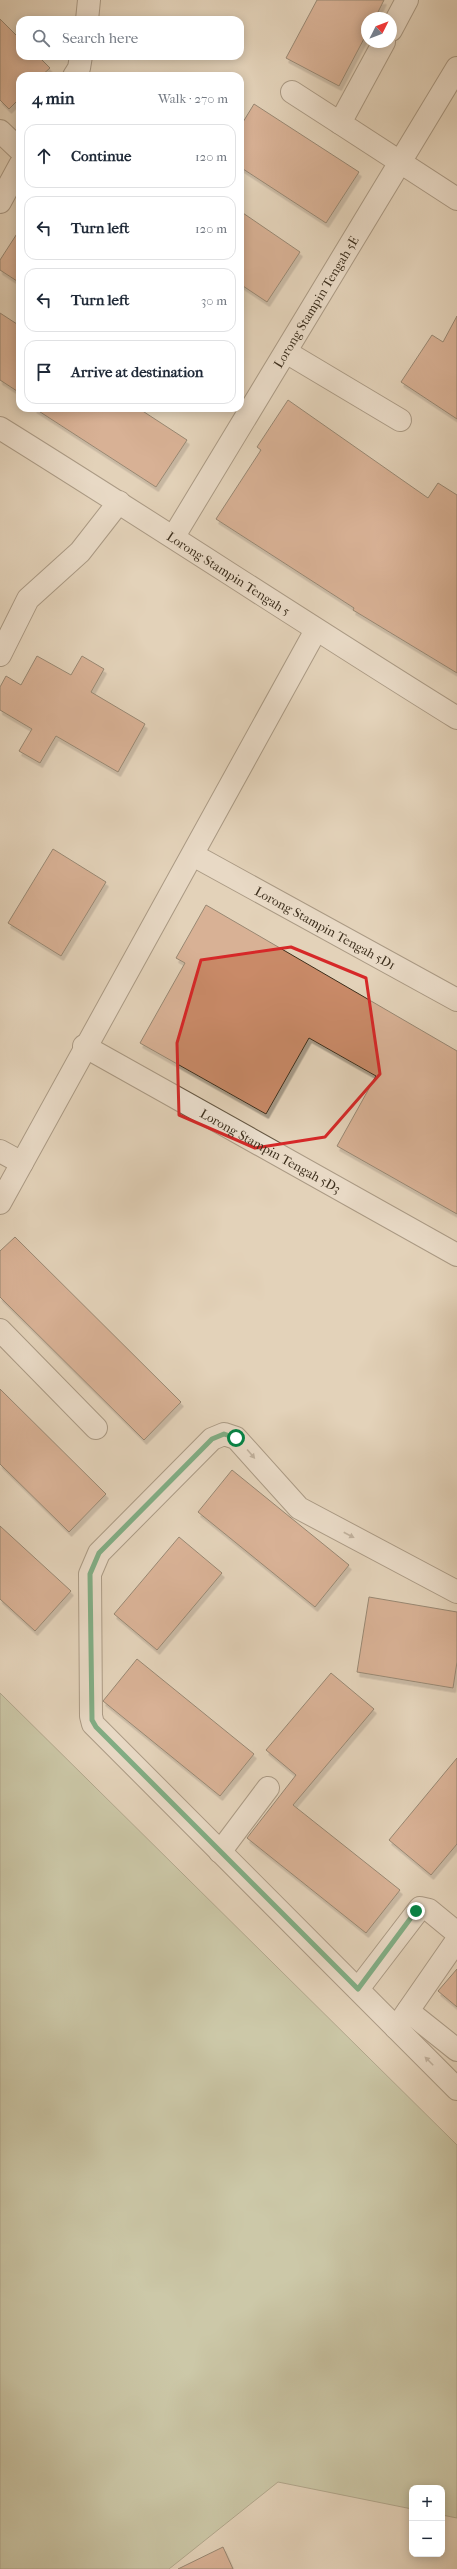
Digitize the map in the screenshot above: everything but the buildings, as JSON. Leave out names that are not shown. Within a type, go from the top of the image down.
[{"type":"street","points":[[87,16],[89,0]]},
{"type":"street","points":[[397,19],[407,0]]},
{"type":"street","points":[[340,123],[381,48]]},
{"type":"street","points":[[76,72],[80,60]]},
{"type":"street","name":"Lorong Stampin Tengah 5E","points":[[174,536],[401,163],[457,68]]},
{"type":"street","points":[[292,92],[457,199]]},
{"type":"street","points":[[0,131],[16,157]]},
{"type":"street","points":[[0,202],[16,172]]},
{"type":"street","points":[[286,352],[400,420]]},
{"type":"street","name":"Lorong Stampin Tengah 5","points":[[0,428],[174,536],[316,630],[457,718]]},
{"type":"street","points":[[0,655],[28,598],[80,552],[119,502]]},
{"type":"street","points":[[0,1203],[84,1046],[193,855],[316,630]]},
{"type":"street","name":"Lorong Stampin Tengah 5D1","points":[[193,855],[457,1000]]},
{"type":"street","name":"Lorong Stampin Tengah 5D3","points":[[84,1046],[457,1255]]},
{"type":"street","points":[[0,1151],[22,1163]]},
{"type":"street","points":[[0,1330],[96,1428]]},
{"type":"street","points":[[457,1592],[299,1508],[236,1438],[224,1434],[212,1439],[99,1553],[90,1574],[92,1720],[96,1727],[358,1989],[402,2020],[457,2050]]},
{"type":"street","points":[[220,1852],[268,1788]]},
{"type":"street","points":[[358,1989],[420,1908],[429,1910],[457,1933]]},
{"type":"street","points":[[402,2020],[457,1940]]},
{"type":"street","points":[[402,2020],[457,2089]]},
{"type":"highlighted area","points":[[291,947],[366,978],[380,1074],[325,1137],[255,1148],[179,1115],[177,1043],[201,960]]},
{"type":"green space","points":[[0,1693],[457,2145],[457,2518],[445,2516],[445,2485],[409,2485],[409,2508],[278,2482],[169,2569],[0,2569]]},
{"type":"route","points":[[236,1438],[231,1435],[224,1434],[218,1435],[212,1439],[99,1553],[93,1562],[90,1574],[91,1716],[93,1724],[358,1989],[416,1911]]}]
